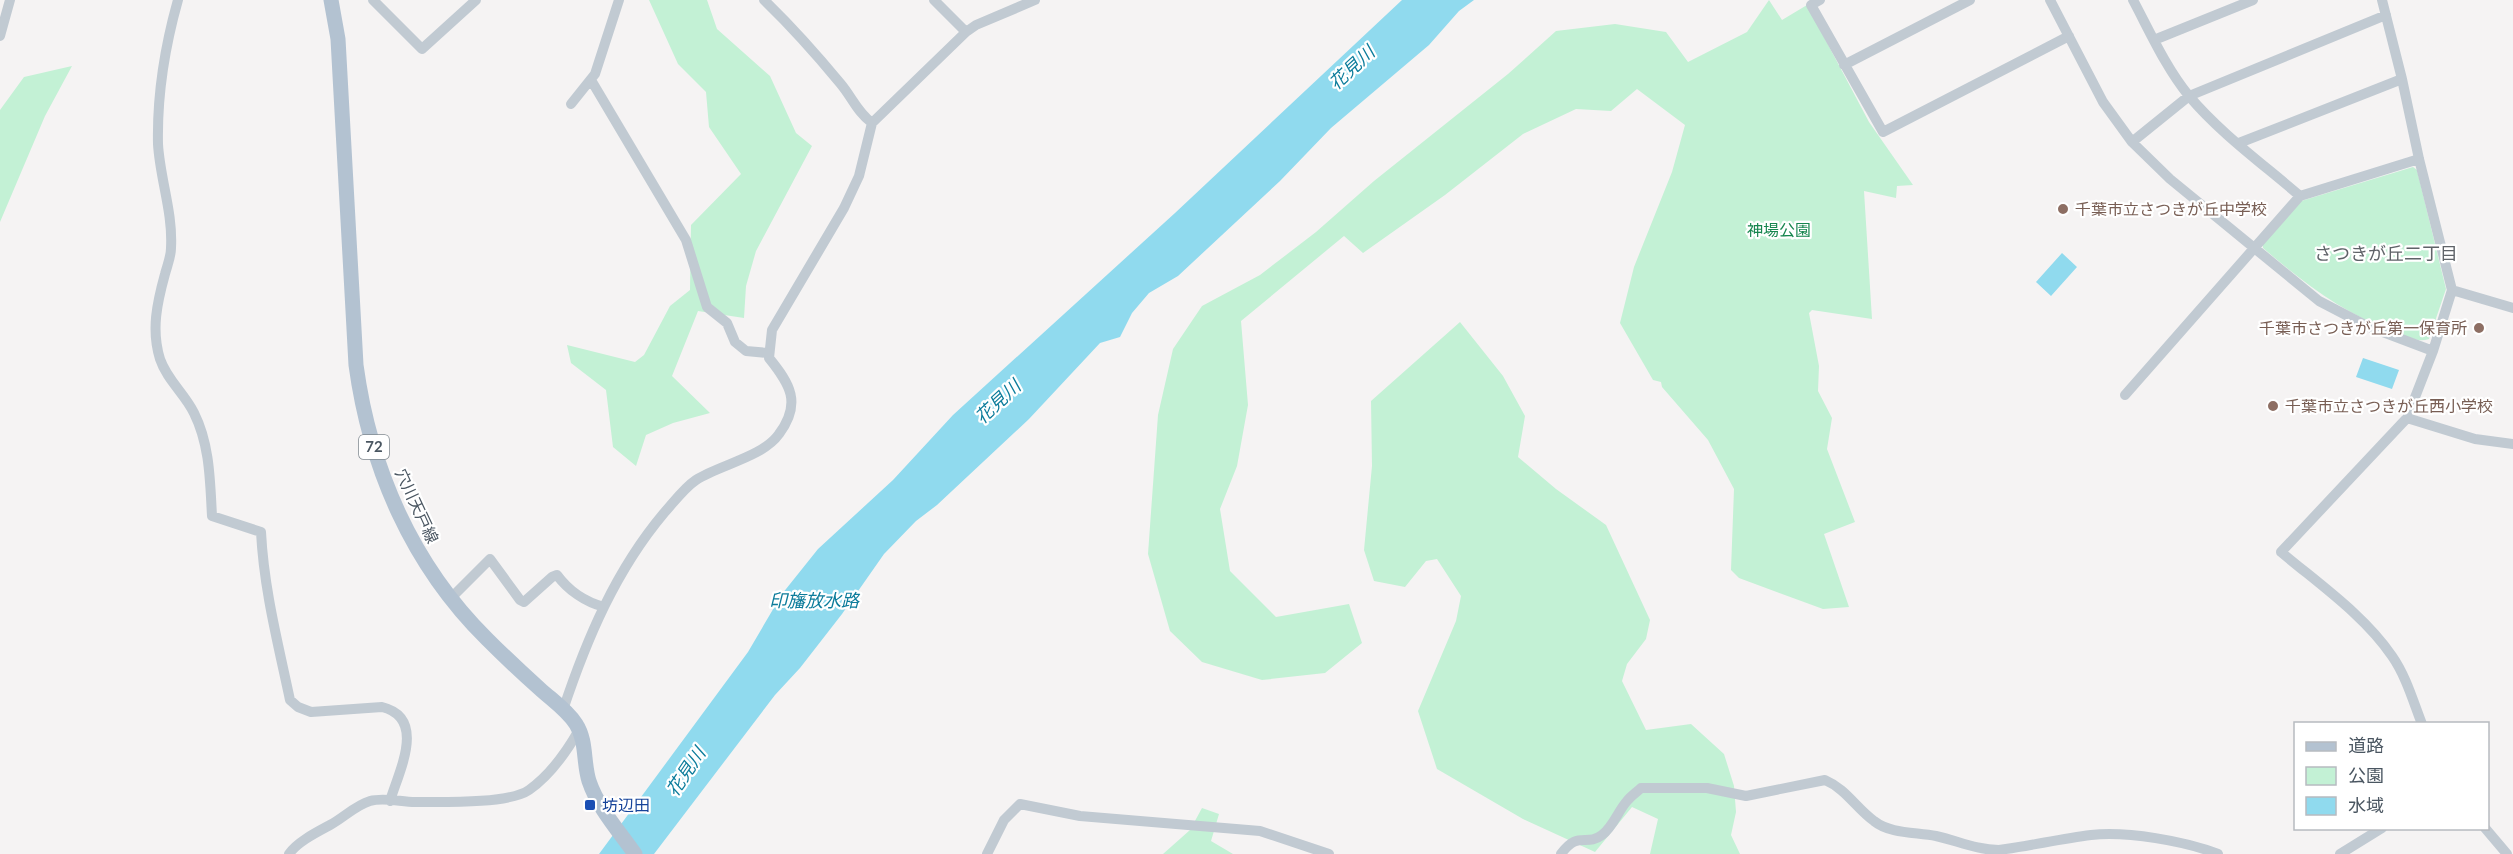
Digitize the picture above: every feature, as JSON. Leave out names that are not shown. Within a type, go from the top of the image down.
[{"type":"main road","name":"穴川天戸線","points":[[331,0],[338,39],[351,248],[354,345],[360,396],[377,458],[398,513],[413,544],[450,599],[496,648],[563,710],[579,730],[591,785],[635,854]]},
{"type":"street","points":[[0,36],[10,0]]},
{"type":"street","points":[[178,0],[165,44],[158,145],[172,229],[171,252],[156,311],[160,360],[194,412],[205,441],[210,472],[212,516],[261,532],[263,572],[269,610],[290,700],[298,707],[311,712],[382,707],[393,710],[402,717],[408,732],[390,801]]},
{"type":"street","points":[[331,0],[337,0]]},
{"type":"street","points":[[373,0],[422,49],[476,0]]},
{"type":"street","points":[[571,104],[595,74],[620,0]]},
{"type":"street","points":[[764,0],[843,87],[860,115],[872,123]]},
{"type":"street","points":[[933,0],[966,32]]},
{"type":"street","points":[[563,710],[583,652],[604,607],[642,540],[675,500],[696,480],[763,448],[779,435],[790,412],[793,396],[768,353],[772,330],[844,207],[859,176],[872,123],[966,32],[1023,2],[1035,0]]},
{"type":"street","points":[[1820,0],[1811,5],[1883,132],[2069,36]]},
{"type":"street","points":[[1844,65],[1970,0]]},
{"type":"street","points":[[2050,0],[2103,102],[2132,142],[2170,178],[2297,284],[2343,315],[2433,351]]},
{"type":"street","points":[[2133,0],[2154,40],[2189,96],[2300,196]]},
{"type":"street","points":[[2154,40],[2253,0]]},
{"type":"street","points":[[2382,0],[2403,79],[2419,159],[2452,290],[2433,351],[2406,418],[2281,552],[2376,635],[2403,676],[2422,722]]},
{"type":"street","points":[[2132,142],[2189,96],[2386,15]]},
{"type":"street","points":[[2239,143],[2403,79]]},
{"type":"street","points":[[591,80],[686,240],[706,307],[727,323],[735,342],[746,351],[768,353]]},
{"type":"street","points":[[2125,395],[2300,196],[2419,159]]},
{"type":"street","points":[[2452,290],[2513,308]]},
{"type":"street","points":[[2406,418],[2475,439],[2513,444]]},
{"type":"street","points":[[450,599],[490,559],[520,600],[524,602],[557,575],[566,587],[594,604],[604,607]]},
{"type":"street","points":[[289,854],[325,827],[368,801],[437,802],[514,797],[528,791],[543,777],[570,745],[579,730]]},
{"type":"street","points":[[1562,854],[1568,844],[1576,839],[1593,839],[1601,836],[1627,801],[1641,788],[1707,788],[1746,796],[1825,780],[1850,797],[1874,822],[1885,827],[1936,836],[1985,850],[2111,834],[2182,843],[2218,854]]},
{"type":"street","points":[[987,854],[1004,820],[1020,804],[1080,816],[1260,831],[1329,854]]},
{"type":"street","points":[[2340,854],[2379,830]]},
{"type":"street","points":[[2488,830],[2507,854]]},
{"type":"green space","points":[[649,0],[707,0],[717,29],[770,76],[796,133],[812,146],[756,251],[746,286],[744,318],[698,311],[672,376],[710,413],[673,423],[646,435],[636,466],[613,447],[606,390],[571,363],[567,345],[635,362],[644,355],[670,306],[690,290],[691,225],[741,174],[709,127],[706,92],[678,64]]},
{"type":"green space","name":"神場公園","points":[[1769,0],[1782,20],[1807,5],[1869,122],[1913,185],[1897,186],[1896,198],[1864,191],[1872,319],[1812,310],[1809,313],[1819,366],[1818,391],[1832,418],[1827,449],[1855,522],[1824,534],[1849,607],[1823,609],[1739,578],[1731,570],[1734,489],[1708,440],[1662,387],[1661,382],[1653,380],[1620,323],[1634,267],[1672,172],[1685,125],[1637,89],[1611,111],[1576,109],[1523,134],[1445,195],[1363,253],[1344,236],[1241,321],[1248,405],[1237,466],[1220,509],[1230,571],[1276,617],[1349,604],[1362,643],[1325,673],[1262,680],[1202,662],[1170,631],[1148,554],[1158,415],[1173,349],[1202,306],[1260,275],[1316,232],[1374,181],[1508,74],[1556,31],[1615,24],[1666,32],[1688,62],[1747,32]]},
{"type":"green space","points":[[72,66],[45,116],[0,222],[0,110],[24,77]]},
{"type":"green space","points":[[2413,167],[2417,170],[2446,289],[2429,339],[2425,340],[2394,332],[2358,316],[2309,285],[2263,248],[2263,243],[2301,201]]},
{"type":"green space","points":[[1460,322],[1503,376],[1525,416],[1518,457],[1556,489],[1606,525],[1650,620],[1646,639],[1627,664],[1622,681],[1646,730],[1691,724],[1724,754],[1734,786],[1736,812],[1731,835],[1740,854],[1650,854],[1658,819],[1632,807],[1595,852],[1523,819],[1437,769],[1418,711],[1456,621],[1461,596],[1437,559],[1426,561],[1405,587],[1374,581],[1364,550],[1372,466],[1371,401]]},
{"type":"green space","points":[[1202,808],[1219,814],[1211,841],[1233,854],[1163,854],[1190,830]]},
{"type":"water","name":"印旛放水路","points":[[1402,0],[1474,0],[1459,11],[1429,45],[1331,128],[1280,181],[1178,276],[1149,293],[1132,313],[1120,337],[1100,343],[1029,419],[937,505],[916,521],[884,554],[842,614],[800,668],[775,695],[654,854],[599,854],[748,652],[782,594],[818,549],[893,480],[953,415],[1175,213]]},
{"type":"water","points":[[2062,253],[2077,267],[2051,296],[2036,282]]},
{"type":"water","points":[[2363,358],[2399,370],[2392,389],[2356,377]]},
{"type":"place","name":"千葉市立さつきが丘中学校","points":[[2063,209]]},
{"type":"place","name":"千葉市さつきが丘第一保育所","points":[[2479,328]]},
{"type":"place","name":"千葉市立さつきが丘西小学校","points":[[2273,406]]},
{"type":"place","name":"坊辺田","points":[[590,805]]},
{"type":"district","name":"さつきが丘二丁目","points":[[2386,254]]},
{"type":"water label","name":"花見川","points":[[1352,68]]},
{"type":"water label","name":"花見川","points":[[998,402]]},
{"type":"water label","name":"花見川","points":[[686,772]]}]
